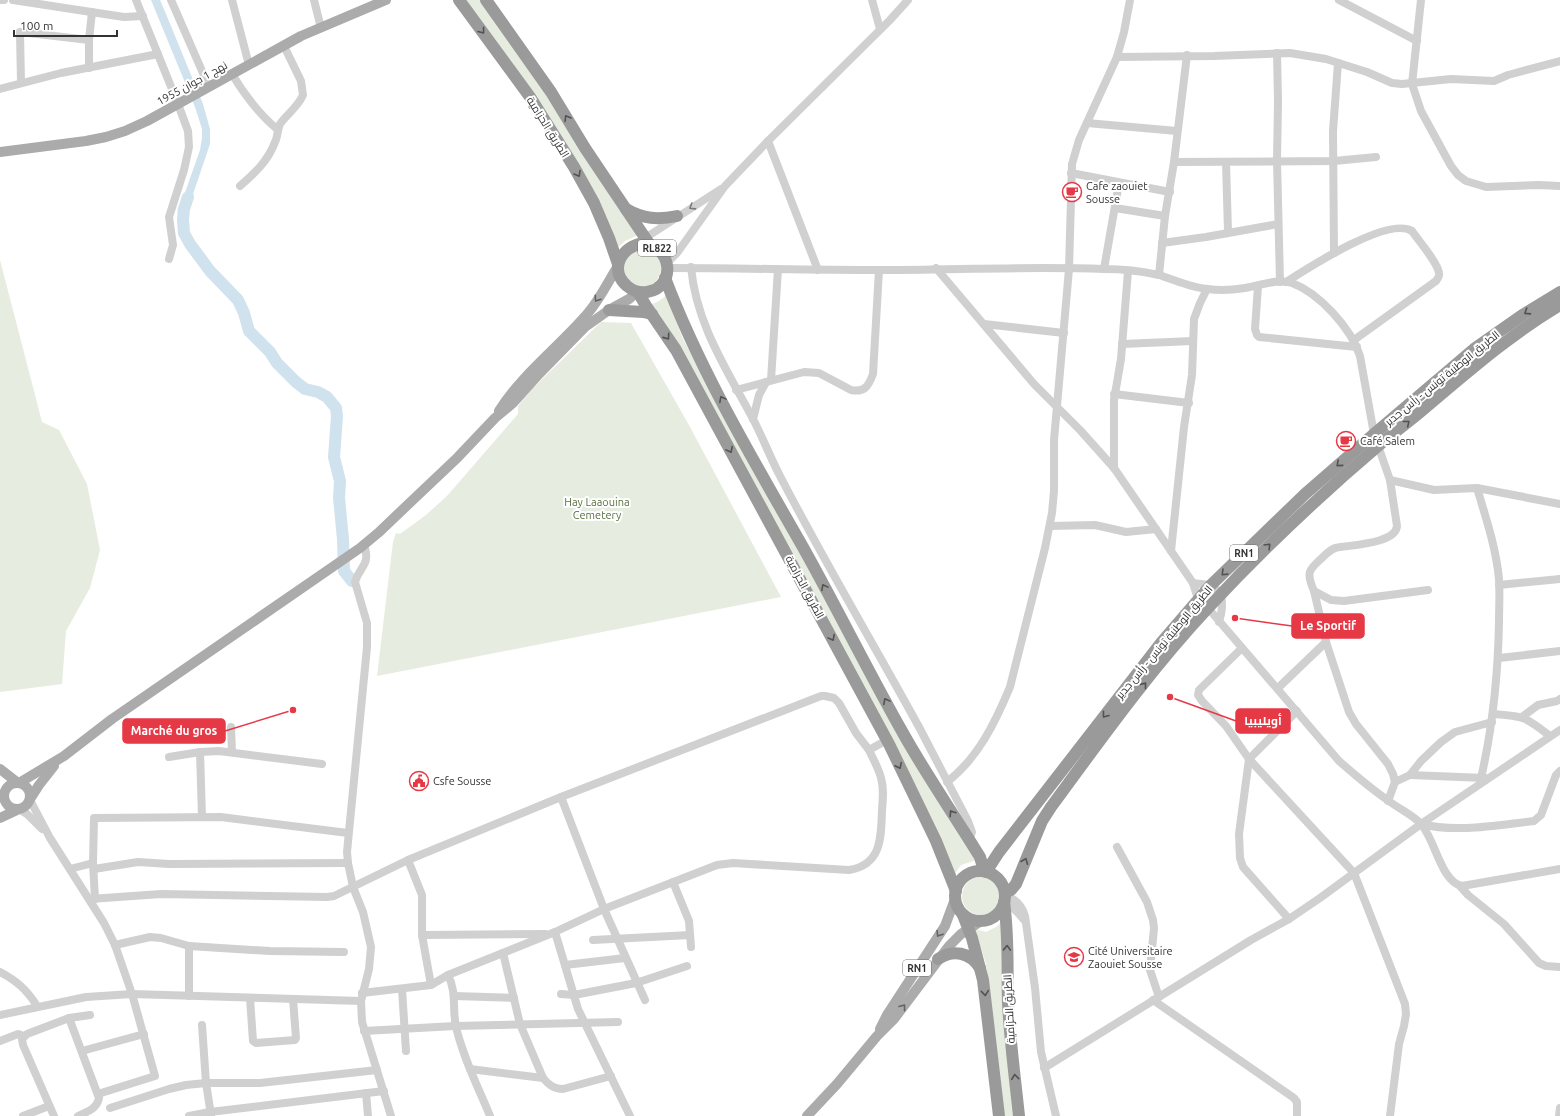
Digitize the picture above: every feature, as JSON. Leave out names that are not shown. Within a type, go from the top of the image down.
[{"type":"highway","name":"الطريق الحزامية","points":[[459,0],[530,97],[574,167],[594,203],[609,238],[624,283],[629,288],[638,292],[676,350],[887,740],[936,841],[955,895]]},
{"type":"highway","name":"الطريق الحزامية","points":[[486,0],[551,92],[585,148],[647,241],[661,252],[692,343],[750,454],[810,559],[902,732],[929,778],[980,857],[985,871]]},
{"type":"highway","points":[[624,207],[644,217],[666,218],[677,216]]},
{"type":"highway","name":"RL822","points":[[618,265],[624,253],[634,246],[644,244],[647,241]]},
{"type":"highway","name":"RL822","points":[[638,292],[652,291],[657,288],[667,270]]},
{"type":"highway","name":"الطريق الوطنية تونس - رأس جدير","points":[[985,871],[1161,643],[1198,599],[1305,494],[1474,349],[1524,314],[1560,292]]},
{"type":"highway","name":"الطريق الوطنية تونس - رأس جدير","points":[[1005,898],[1016,884],[1042,821],[1051,807],[1112,724],[1208,608],[1284,530],[1378,446],[1477,363],[1522,330],[1558,307]]},
{"type":"highway","points":[[609,310],[652,314]]},
{"type":"highway","points":[[971,843],[978,848],[989,850],[1000,848],[1005,844]]},
{"type":"highway","points":[[985,871],[992,874],[1001,882],[1005,898]]},
{"type":"highway","name":"RN1","points":[[955,895],[958,884],[963,878],[969,874],[985,871]]},
{"type":"highway","points":[[955,895],[959,910],[964,915],[975,921],[981,921]]},
{"type":"highway","name":"الطريق الحزامية","points":[[1005,898],[1010,1035],[1019,1116]]},
{"type":"highway","name":"RN1","points":[[981,921],[989,920],[996,916],[1001,910],[1005,898]]},
{"type":"highway","name":"الطريق الحزامية","points":[[964,915],[983,980],[999,1116]]},
{"type":"highway","points":[[938,959],[949,954],[961,954],[973,959],[980,969]]},
{"type":"main road","name":"نهج 1 جوان 1955","points":[[0,152],[86,141],[125,131],[189,99],[284,46],[386,0]]},
{"type":"main road","points":[[495,418],[507,398],[532,368],[588,312],[618,265]]},
{"type":"main road","points":[[3,797],[5,790],[11,784],[18,783],[64,756],[112,718],[362,546],[378,533],[447,468],[495,418],[513,403],[585,327],[638,292]]},
{"type":"main road","points":[[0,818],[26,806],[46,776],[64,756]]},
{"type":"main road","points":[[0,769],[18,783],[27,787],[29,790],[30,800]]},
{"type":"main road","points":[[0,782],[4,800],[9,807],[18,809]]},
{"type":"main road","name":"RN1","points":[[877,1036],[886,1015],[945,926],[955,895]]},
{"type":"main road","name":"RN1","points":[[807,1116],[837,1084],[877,1036],[894,1019],[949,946],[968,929],[981,921]]},
{"type":"street","points":[[13,0],[40,2],[124,17],[143,16]]},
{"type":"street","points":[[136,0],[188,131],[189,147],[184,170],[169,217],[173,241],[169,259]]},
{"type":"street","points":[[171,0],[205,90]]},
{"type":"street","points":[[232,0],[249,65]]},
{"type":"street","points":[[314,0],[321,28]]},
{"type":"street","points":[[872,0],[880,30]]},
{"type":"street","name":"RL822","points":[[667,270],[677,252],[725,186],[908,0]]},
{"type":"street","points":[[947,782],[975,755],[1003,705],[1010,687],[1050,526],[1054,491],[1054,440],[1069,269],[1071,174],[1074,154],[1117,57],[1124,32],[1130,0]]},
{"type":"street","points":[[1339,0],[1417,41]]},
{"type":"street","points":[[1421,0],[1412,84],[1421,110],[1451,166],[1466,182],[1486,187],[1539,185],[1560,186]]},
{"type":"street","points":[[89,68],[89,40],[92,12]]},
{"type":"street","points":[[21,83],[20,32],[89,40]]},
{"type":"street","points":[[240,186],[262,166],[276,141],[281,123],[292,112],[302,98],[303,91],[301,81],[284,46]]},
{"type":"street","points":[[1117,57],[1187,55],[1214,56],[1277,53],[1314,56],[1367,72],[1392,83],[1412,84],[1451,79],[1494,82],[1508,75],[1560,61]]},
{"type":"street","points":[[1277,53],[1278,101],[1276,161],[1278,224],[1283,282]]},
{"type":"street","points":[[0,89],[21,83],[158,54]]},
{"type":"street","points":[[1159,275],[1165,216],[1170,192],[1187,55]]},
{"type":"street","points":[[1334,253],[1333,124],[1338,63]]},
{"type":"street","points":[[232,74],[238,85],[269,122],[278,130]]},
{"type":"street","points":[[1087,123],[1177,131]]},
{"type":"street","points":[[768,141],[818,270]]},
{"type":"street","points":[[1174,162],[1334,161],[1376,157]]},
{"type":"street","points":[[1226,162],[1228,232]]},
{"type":"street","points":[[1071,174],[1170,192]]},
{"type":"street","points":[[1104,269],[1119,183]]},
{"type":"street","name":"RL822","points":[[647,241],[677,216],[725,186]]},
{"type":"street","points":[[1114,208],[1165,216]]},
{"type":"street","points":[[1162,243],[1278,224]]},
{"type":"street","points":[[667,270],[691,267],[818,270],[936,268],[1104,269],[1128,270],[1159,275],[1207,289],[1231,289],[1283,282],[1334,253],[1369,237],[1398,228],[1408,228],[1412,231],[1439,271],[1440,275],[1436,281],[1356,343],[1259,337],[1255,330],[1258,286]]},
{"type":"street","points":[[691,267],[696,300],[702,319],[736,390],[753,419],[779,474],[830,569],[918,727],[971,827],[971,843]]},
{"type":"street","points":[[936,268],[1034,384],[1058,407],[1114,468],[1193,583],[1198,599],[1208,608],[1340,761],[1388,801],[1421,824],[1430,838],[1440,865],[1452,880],[1504,924],[1540,963],[1546,966],[1560,967]]},
{"type":"street","points":[[753,419],[759,395],[768,381],[778,269]]},
{"type":"street","points":[[736,390],[804,372],[819,373],[851,390],[856,391],[866,388],[870,383],[873,374],[879,270]]},
{"type":"street","points":[[1114,468],[1114,394],[1120,368],[1128,270]]},
{"type":"street","points":[[1283,282],[1307,290],[1316,296],[1334,315],[1356,343],[1360,356],[1374,434],[1390,480],[1397,526],[1395,532],[1391,536],[1365,544],[1331,550],[1310,568],[1308,576],[1314,591],[1326,642],[1349,712],[1356,724],[1388,764],[1393,774],[1394,782],[1388,801]]},
{"type":"street","points":[[1171,551],[1184,427],[1189,403],[1192,375],[1193,341],[1196,315],[1207,289]]},
{"type":"street","points":[[984,324],[1064,333]]},
{"type":"street","points":[[1122,344],[1193,341]]},
{"type":"street","points":[[1114,394],[1189,403]]},
{"type":"street","points":[[1390,480],[1434,490],[1477,488],[1560,504]]},
{"type":"street","points":[[1477,488],[1495,551],[1499,585],[1499,658],[1493,718],[1484,778]]},
{"type":"street","points":[[1050,526],[1095,525],[1126,532],[1156,529]]},
{"type":"street","points":[[362,546],[367,558],[355,582],[366,623],[367,647],[348,833],[348,863],[353,887],[363,912],[370,937],[369,969],[360,1012],[364,1031],[391,1116]]},
{"type":"street","points":[[1499,585],[1560,579],[1560,585]]},
{"type":"street","points":[[1193,583],[1211,586],[1221,595],[1223,601],[1219,622]]},
{"type":"street","points":[[1314,591],[1331,600],[1344,601],[1428,590]]},
{"type":"street","points":[[1278,688],[1326,642]]},
{"type":"street","points":[[1242,648],[1198,692],[1202,701],[1226,726],[1249,759],[1354,873],[1405,1004],[1406,1014],[1398,1044],[1390,1116]]},
{"type":"street","points":[[1499,658],[1560,651]]},
{"type":"street","points":[[0,1015],[86,996],[132,994],[293,999],[362,997],[402,988],[431,985],[448,975],[553,933],[604,909],[717,865],[733,863],[849,870],[860,869],[869,862],[876,852],[880,840],[883,790],[881,778],[869,750],[856,733],[839,703],[834,698],[821,696],[561,797],[408,860],[334,896],[161,894],[93,899]]},
{"type":"street","points":[[1522,717],[1534,707],[1558,701],[1560,699]]},
{"type":"street","points":[[1289,919],[1243,867],[1240,858],[1239,834],[1249,759],[1297,711]]},
{"type":"street","points":[[1394,782],[1410,774],[1441,742],[1455,732],[1493,718],[1522,717],[1536,725],[1550,736]]},
{"type":"street","points":[[231,728],[232,752]]},
{"type":"street","points":[[1044,1068],[1251,940],[1289,919],[1484,778],[1560,730]]},
{"type":"street","points":[[869,750],[887,740]]},
{"type":"street","points":[[169,757],[219,750],[322,764]]},
{"type":"street","points":[[200,752],[202,817]]},
{"type":"street","points":[[1421,824],[1442,828],[1534,821],[1541,816],[1556,775],[1560,771]]},
{"type":"street","points":[[1410,774],[1484,778]]},
{"type":"street","points":[[561,797],[604,909],[636,983],[645,1000]]},
{"type":"street","points":[[30,800],[50,838],[70,869],[93,899],[115,945],[132,994],[155,1076],[98,1094]]},
{"type":"street","points":[[18,809],[34,821],[50,838]]},
{"type":"street","points":[[93,899],[94,818],[221,817],[348,833]]},
{"type":"street","points":[[1117,847],[1147,902],[1153,920],[1154,928],[1150,970],[1156,998],[1294,1098],[1296,1102],[1296,1116]]},
{"type":"street","points":[[408,860],[422,895],[422,935],[431,985]]},
{"type":"street","points":[[70,869],[149,862],[169,864],[348,863]]},
{"type":"street","points":[[1460,886],[1560,869]]},
{"type":"street","points":[[673,882],[689,920],[691,947]]},
{"type":"street","points":[[1005,898],[1025,922],[1035,988],[1041,1052],[1056,1116]]},
{"type":"street","points":[[422,935],[553,933]]},
{"type":"street","points":[[553,933],[565,965],[578,1009],[630,1116]]},
{"type":"street","points":[[593,940],[690,935]]},
{"type":"street","points":[[115,945],[150,938],[161,938],[189,946],[270,951],[344,952]]},
{"type":"street","points":[[189,946],[189,996]]},
{"type":"street","points":[[503,953],[520,1024],[543,1078],[548,1084],[557,1089],[611,1076]]},
{"type":"street","points":[[565,965],[625,958]]},
{"type":"street","points":[[561,994],[574,995],[636,983],[687,966]]},
{"type":"street","points":[[0,972],[25,988],[37,1006]]},
{"type":"street","points":[[448,975],[451,981],[454,996],[456,1026],[470,1068],[490,1116]]},
{"type":"street","points":[[402,988],[406,1051]]},
{"type":"street","points":[[454,996],[514,998]]},
{"type":"street","points":[[250,998],[253,1041],[256,1043],[295,1040],[293,999]]},
{"type":"street","points":[[0,1041],[18,1034],[24,1036],[69,1018],[90,1015]]},
{"type":"street","points":[[69,1018],[98,1094],[98,1102],[94,1108],[78,1116]]},
{"type":"street","points":[[364,1031],[456,1026],[618,1022]]},
{"type":"street","points":[[202,1025],[206,1083],[210,1114]]},
{"type":"street","points":[[82,1051],[144,1034]]},
{"type":"street","points":[[24,1036],[22,1038],[23,1045],[54,1116]]},
{"type":"street","points":[[470,1068],[543,1078]]},
{"type":"street","points":[[110,1108],[169,1089],[206,1083],[260,1083],[377,1070]]},
{"type":"street","points":[[189,1116],[384,1091]]},
{"type":"street","points":[[366,1093],[368,1116]]},
{"type":"street","points":[[23,1116],[49,1106]]},
{"type":"street","points":[[1559,1116],[1560,1108]]},
{"type":"green space","points":[[466,0],[483,0],[640,234],[625,241],[617,248],[513,64]]},
{"type":"green space","points":[[638,249],[646,249],[656,254],[660,261],[660,275],[656,282],[646,287],[638,287],[628,282],[626,279],[623,272],[623,264],[628,254],[631,252]]},
{"type":"green space","points":[[0,260],[42,422],[59,430],[87,484],[100,550],[90,588],[66,631],[62,684],[0,692]]},
{"type":"green space","points":[[668,294],[670,306],[683,339],[819,587],[977,860],[961,865],[954,875],[650,305],[659,301]]},
{"type":"green space","name":"Hay Laaouina Cemetery","points":[[601,322],[631,323],[690,427],[781,597],[377,676],[393,542],[396,533],[400,534],[426,515],[447,496],[518,414],[518,406],[533,388]]},
{"type":"green space","points":[[981,877],[991,880],[997,886],[1000,896],[997,906],[991,912],[981,915],[971,912],[965,906],[962,896],[965,886],[971,880]]},
{"type":"green space","points":[[1005,919],[1014,1116],[1004,1116],[986,964],[975,929],[986,932],[996,927]]},
{"type":"water","points":[[151,0],[160,0],[203,104],[210,129],[210,144],[188,209],[189,213],[177,210],[180,207],[200,150],[202,129],[195,107]]},
{"type":"waterway","points":[[188,197],[184,209],[184,233],[190,244],[210,271],[238,300],[244,313],[249,331],[270,352],[277,363],[296,382],[305,389],[318,392],[327,397],[336,408],[337,416],[334,457],[340,481],[339,498],[344,571],[352,581]]},
{"type":"place","name":"Cafe zaouiet Sousse","points":[[1072,192]]},
{"type":"place","name":"Café Salem","points":[[1346,441]]},
{"type":"place","name":"Le Sportif","points":[[1235,618]]},
{"type":"place","name":"أويليبيا","points":[[1170,697]]},
{"type":"place","name":"Marché du gros","points":[[293,710]]},
{"type":"place","name":"Csfe Sousse","points":[[419,781]]},
{"type":"place","name":"Cité Universitaire Zaouiet Sousse","points":[[1074,957]]}]
